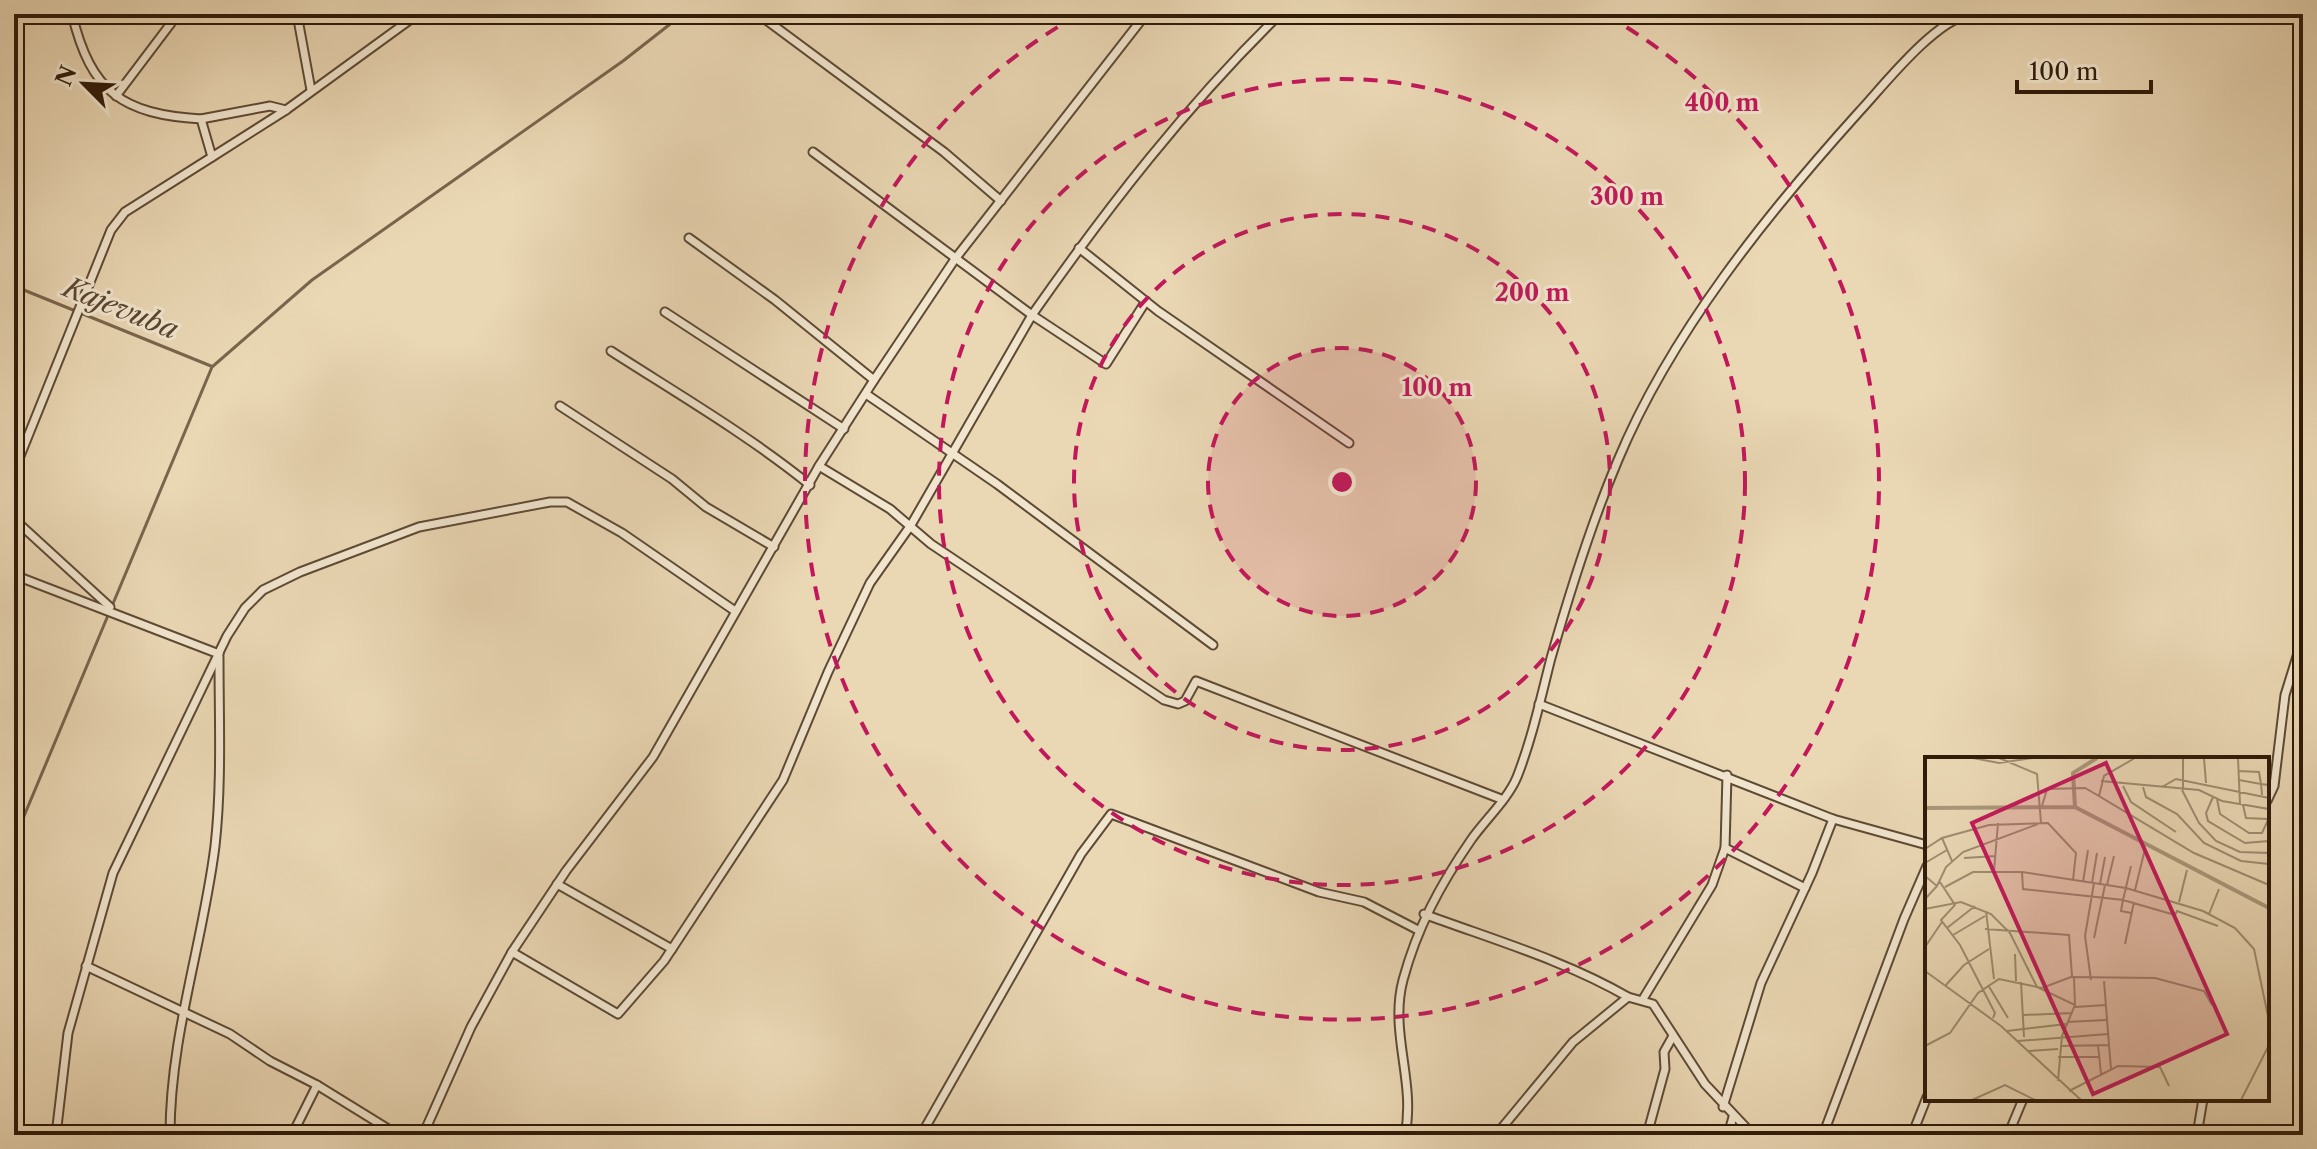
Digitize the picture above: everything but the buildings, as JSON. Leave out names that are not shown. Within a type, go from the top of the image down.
[{"type":"street","points":[[72,14],[85,58],[97,77],[116,96],[148,114],[201,119],[270,106],[286,110]]},
{"type":"street","points":[[116,96],[178,14]]},
{"type":"street","points":[[297,14],[311,90]]},
{"type":"street","points":[[14,471],[111,230],[125,212],[286,110],[418,14]]},
{"type":"street","points":[[758,14],[944,152],[1001,201]]},
{"type":"street","points":[[423,1135],[471,1027],[512,952],[557,884],[653,757],[819,466],[874,380],[955,259],[1146,14]]},
{"type":"street","points":[[512,952],[618,1014],[672,949],[783,780],[870,583],[911,525],[1032,315],[1079,248],[1182,117],[1280,14]]},
{"type":"street","points":[[1405,1135],[1407,1083],[1399,1045],[1397,1008],[1418,930],[1424,914],[1516,780],[1576,575],[1618,460],[1639,414],[1732,263],[1846,127],[1929,40],[1954,19],[1970,14]]},
{"type":"street","points":[[201,119],[212,157]]},
{"type":"street","points":[[813,152],[1032,315],[1106,364],[1146,301]]},
{"type":"street","points":[[689,238],[775,300],[874,380]]},
{"type":"street","points":[[1079,248],[1146,301],[1349,443]]},
{"type":"street","points":[[665,312],[844,429]]},
{"type":"street","points":[[611,351],[726,426],[753,439],[810,485]]},
{"type":"street","points":[[866,394],[952,453],[1213,645]]},
{"type":"street","points":[[560,406],[672,479],[706,507],[774,547]]},
{"type":"street","points":[[819,466],[911,525],[931,544],[1164,700],[1178,704],[1185,701],[1196,681],[1501,799]]},
{"type":"street","points":[[56,1135],[68,1033],[113,873],[219,654],[245,608],[263,590],[300,572],[419,527],[550,502],[567,502],[622,533],[735,611]]},
{"type":"street","points":[[14,519],[115,612]]},
{"type":"street","points":[[14,575],[219,654]]},
{"type":"street","points":[[2269,797],[2274,786],[2285,695],[2303,637]]},
{"type":"street","points":[[170,1135],[170,1099],[183,1009],[215,847],[219,654]]},
{"type":"street","points":[[1539,704],[1833,819],[1925,844]]},
{"type":"street","points":[[1643,999],[1712,885],[1725,848],[1727,775]]},
{"type":"street","points":[[921,1135],[1081,854],[1111,814],[1319,892],[1364,902],[1418,930]]},
{"type":"street","points":[[1723,1107],[1761,983],[1833,819]]},
{"type":"street","points":[[1725,848],[1805,888]]},
{"type":"street","points":[[1823,1135],[1925,871]]},
{"type":"street","points":[[557,884],[672,949]]},
{"type":"street","points":[[1424,914],[1548,957],[1628,997],[1643,999],[1659,1011],[1723,1107],[1753,1135]]},
{"type":"street","points":[[86,966],[183,1009],[398,1135]]},
{"type":"street","points":[[1496,1135],[1564,1052],[1628,997]]},
{"type":"street","points":[[1647,1135],[1665,1069],[1664,1052],[1673,1036]]},
{"type":"street","points":[[292,1135],[317,1085]]},
{"type":"street","points":[[1912,1135],[1925,1101]]},
{"type":"street","points":[[2008,1135],[2022,1101]]},
{"type":"street","points":[[2197,1135],[2203,1101]]},
{"type":"street","points":[[1728,1135],[1733,1117]]},
{"type":"waterway","points":[[112,606],[212,367],[312,280],[623,61],[683,14]]},
{"type":"waterway","name":"Kajevuba","points":[[14,286],[211,366]]},
{"type":"waterway","points":[[14,840],[109,613]]}]
